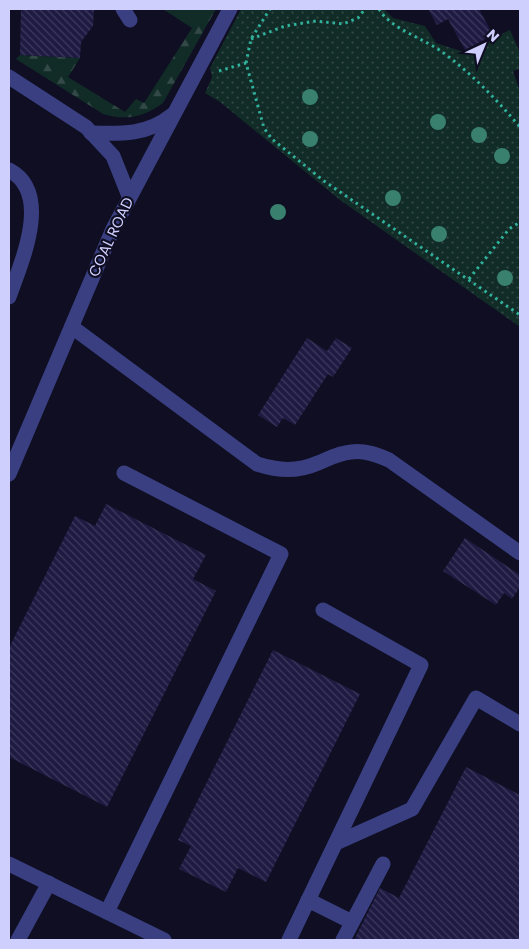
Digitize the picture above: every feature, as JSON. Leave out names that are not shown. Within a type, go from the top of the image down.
[{"type":"street","name":"COAL ROAD","points":[[9,474],[113,229],[230,9]]},
{"type":"street","points":[[9,77],[91,133],[113,156],[130,196]]},
{"type":"street","points":[[91,133],[142,132],[160,125],[174,113]]},
{"type":"street","points":[[9,170],[26,185],[31,199],[32,222],[25,250],[9,297]]},
{"type":"street","points":[[72,327],[257,464],[288,470],[304,468],[335,454],[353,452],[372,453],[389,460],[520,553]]},
{"type":"street","points":[[107,912],[281,554],[124,473]]},
{"type":"street","points":[[289,940],[421,665],[323,610]]},
{"type":"street","points":[[336,843],[412,808],[476,698],[520,724]]},
{"type":"street","points":[[9,864],[164,940]]},
{"type":"street","points":[[343,940],[383,864]]},
{"type":"street","points":[[18,940],[49,883]]},
{"type":"street","points":[[308,900],[352,922]]},
{"type":"path","points":[[270,9],[251,39],[246,63],[264,128],[272,139],[324,181],[520,315]]},
{"type":"path","points":[[251,39],[285,26],[316,21],[343,24],[358,18],[365,9]]},
{"type":"path","points":[[378,9],[381,14],[397,27],[435,47],[468,72],[520,127]]},
{"type":"path","points":[[196,72],[208,74],[246,63]]},
{"type":"path","points":[[469,279],[509,229],[520,222]]},
{"type":"green space","points":[[163,9],[216,9],[163,103],[149,112],[127,117],[103,114],[16,59],[20,55],[80,58],[68,77],[125,112],[136,99],[144,103],[192,28]]},
{"type":"green space","points":[[163,9],[208,9],[196,30]]},
{"type":"green space","points":[[241,9],[384,9],[393,18],[425,26],[436,43],[464,52],[510,30],[520,53],[520,69],[513,71],[520,92],[520,327],[340,200],[220,102],[205,93],[212,77],[210,68]]},
{"type":"building","points":[[21,9],[94,9],[93,26],[81,42],[80,58],[20,55]]},
{"type":"building","points":[[428,9],[479,9],[493,35],[465,50],[448,19],[437,25]]},
{"type":"building","points":[[307,338],[327,351],[336,338],[352,348],[333,377],[328,374],[295,425],[283,418],[277,427],[258,415]]},
{"type":"building","points":[[106,504],[206,555],[193,579],[216,591],[107,807],[9,757],[9,648],[75,516],[95,526]]},
{"type":"building","points":[[465,538],[520,575],[520,587],[512,599],[504,593],[496,605],[443,571]]},
{"type":"building","points":[[273,650],[360,694],[266,882],[238,868],[226,892],[179,869],[191,846],[178,840]]},
{"type":"building","points":[[466,767],[520,795],[520,940],[354,940],[380,888],[399,898]]}]
